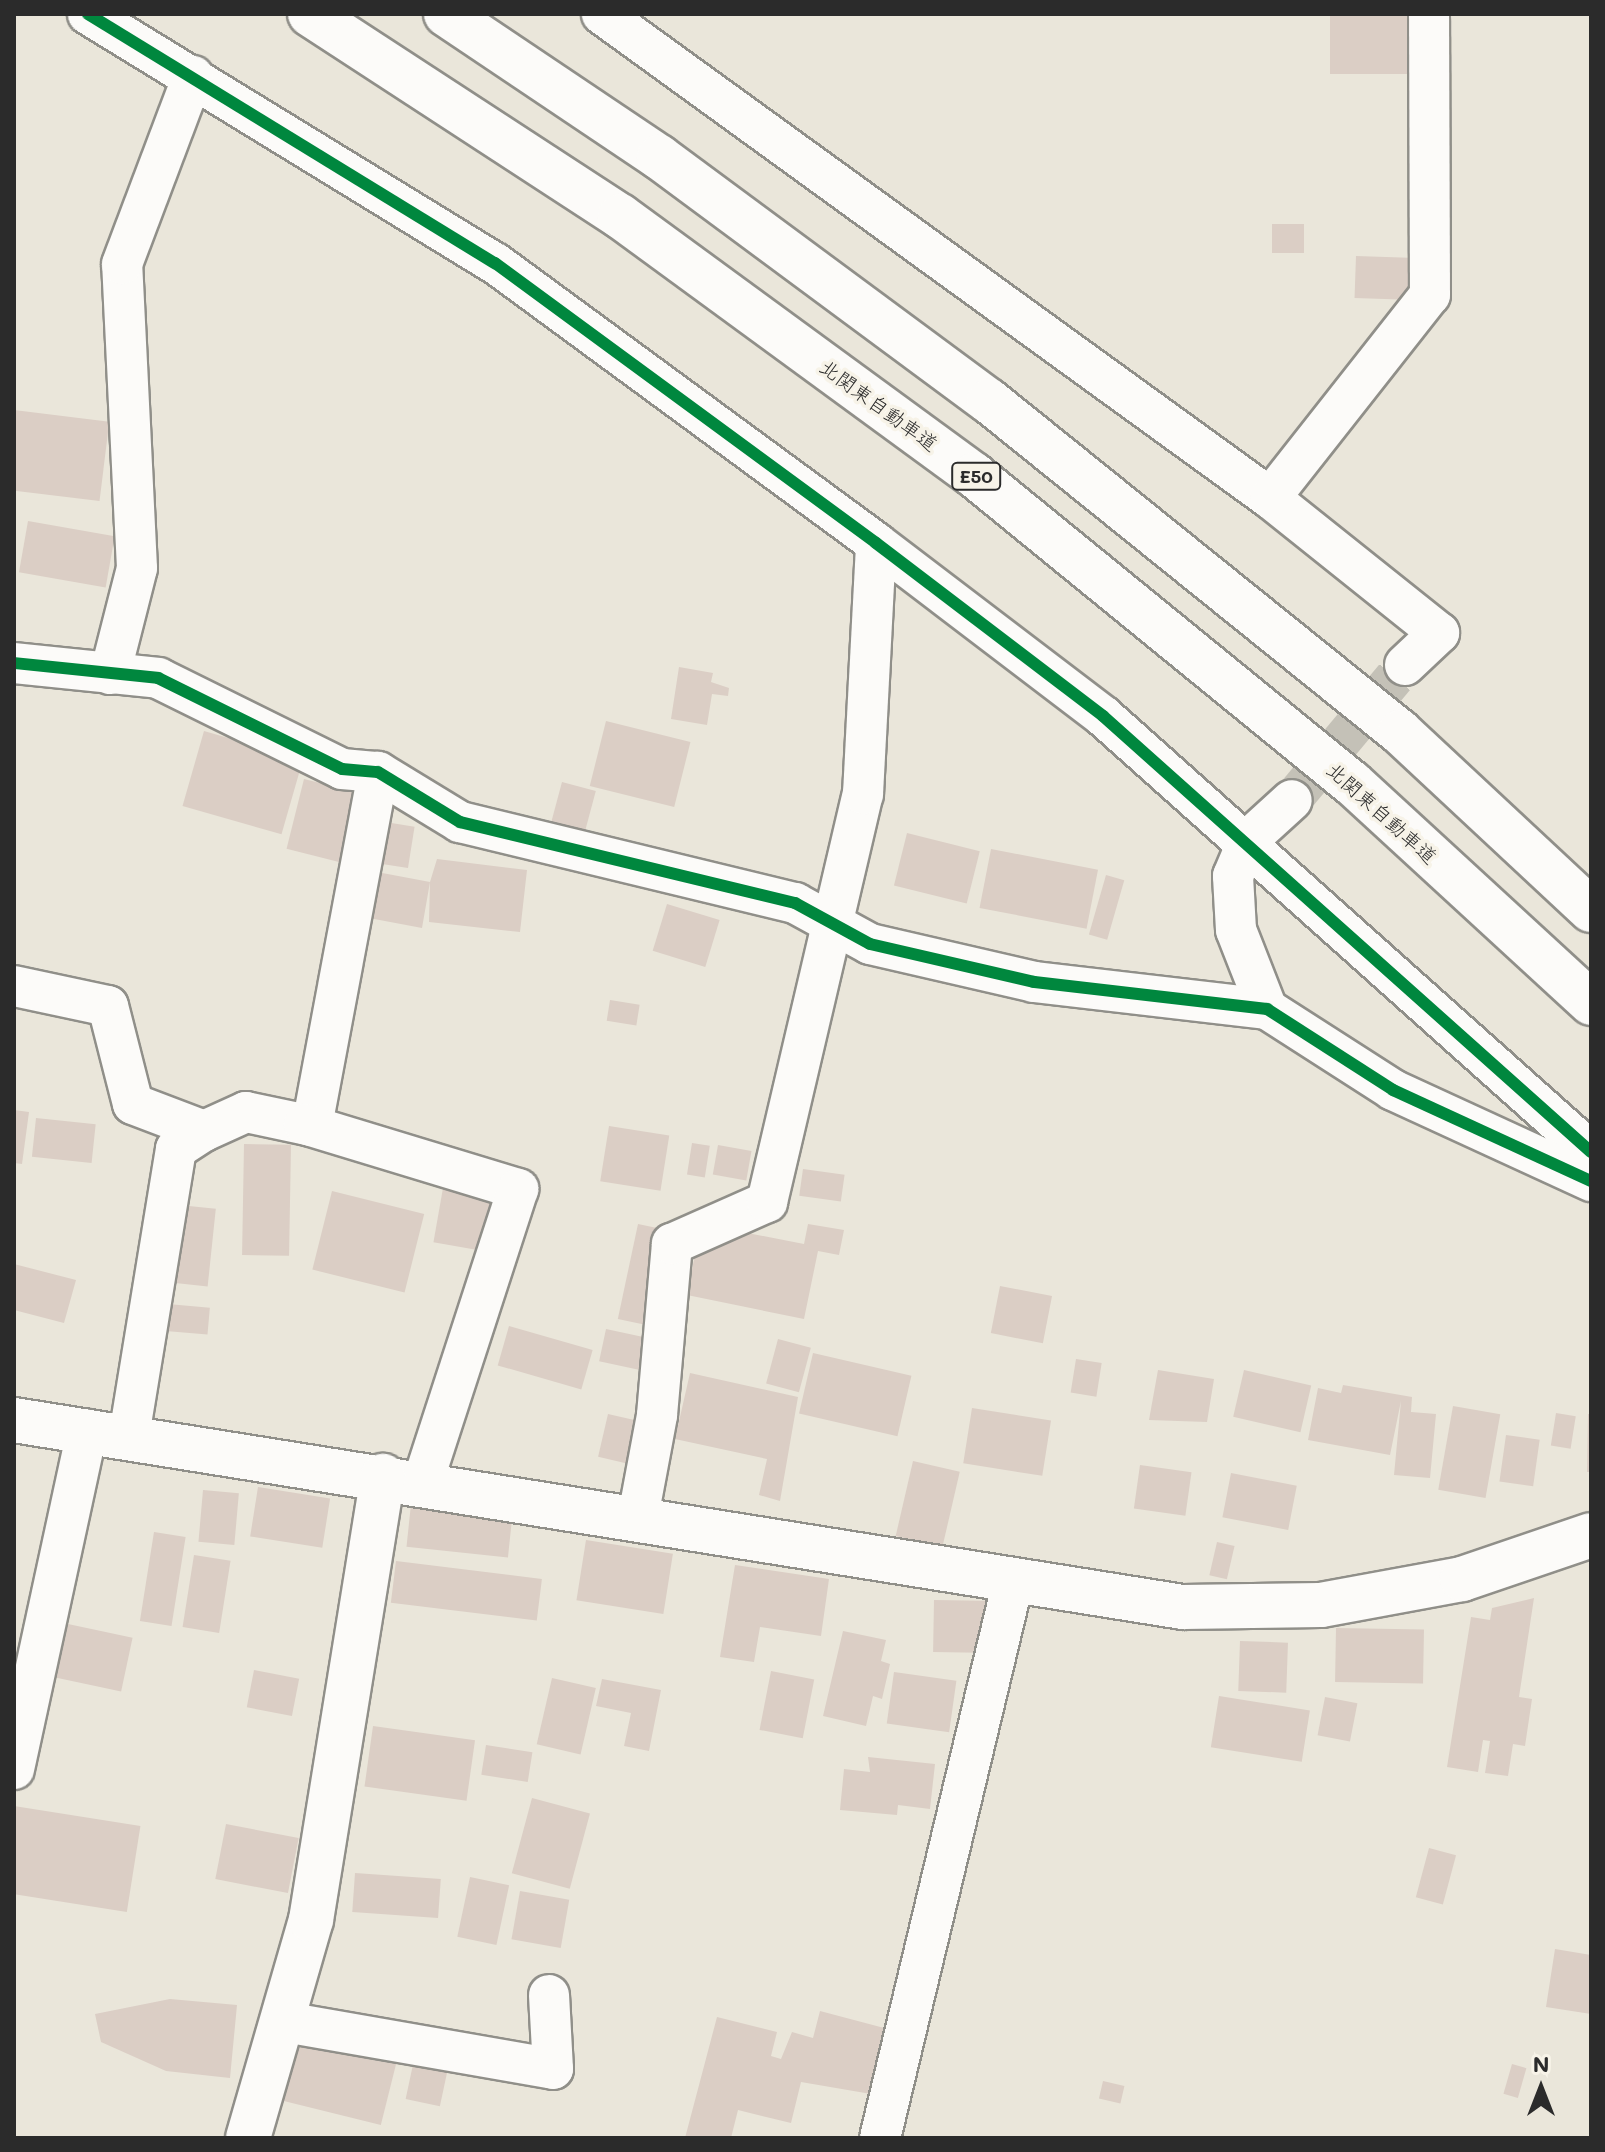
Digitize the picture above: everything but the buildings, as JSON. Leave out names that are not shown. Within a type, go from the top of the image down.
[{"type":"main road","name":"北関東自動車道","points":[[310,14],[620,216],[974,475],[1352,783],[1591,1003]]},
{"type":"main road","points":[[446,14],[659,157],[989,401],[1400,732],[1591,910]]},
{"type":"main road","points":[[14,1420],[403,1479],[1013,1582],[1183,1607],[1321,1605],[1462,1579],[1591,1535]]},
{"type":"main road","points":[[248,2138],[285,2022],[311,1920],[403,1479]]},
{"type":"street","points":[[88,14],[495,263],[876,543],[1103,716],[1248,840],[1591,1152]]},
{"type":"street","points":[[602,14],[1270,498],[1439,633],[1405,665]]},
{"type":"street","points":[[1270,498],[1430,295],[1429,14]]},
{"type":"street","points":[[110,674],[137,568],[122,264],[193,76]]},
{"type":"street","points":[[638,1517],[657,1415],[672,1244],[767,1202],[870,744],[876,543]]},
{"type":"street","points":[[14,663],[63,663],[110,674],[158,678],[342,769],[378,772],[460,822],[795,903],[827,925],[870,944],[1034,982],[1267,1009],[1393,1090],[1591,1181]]},
{"type":"street","points":[[129,1436],[176,1149],[204,1131],[246,1112],[312,1126],[378,772]]},
{"type":"street","points":[[1267,1009],[1236,930],[1233,876],[1248,840],[1292,800]]},
{"type":"street","points":[[14,986],[108,1006],[133,1104],[204,1131]]},
{"type":"street","points":[[304,1124],[518,1189],[403,1479]]},
{"type":"street","points":[[14,1769],[87,1430]]},
{"type":"street","points":[[880,2138],[1013,1582]]},
{"type":"street","points":[[285,2022],[553,2069],[549,1995]]},
{"type":"tunnel","points":[[1292,800],[1405,665]]},
{"type":"cycle path","points":[[88,14],[495,263],[876,543],[1103,716],[1591,1152]]},
{"type":"cycle path","points":[[14,663],[158,678],[342,769],[378,772],[460,822],[795,903],[870,944],[1034,982],[1267,1009],[1393,1090],[1591,1181]]}]
